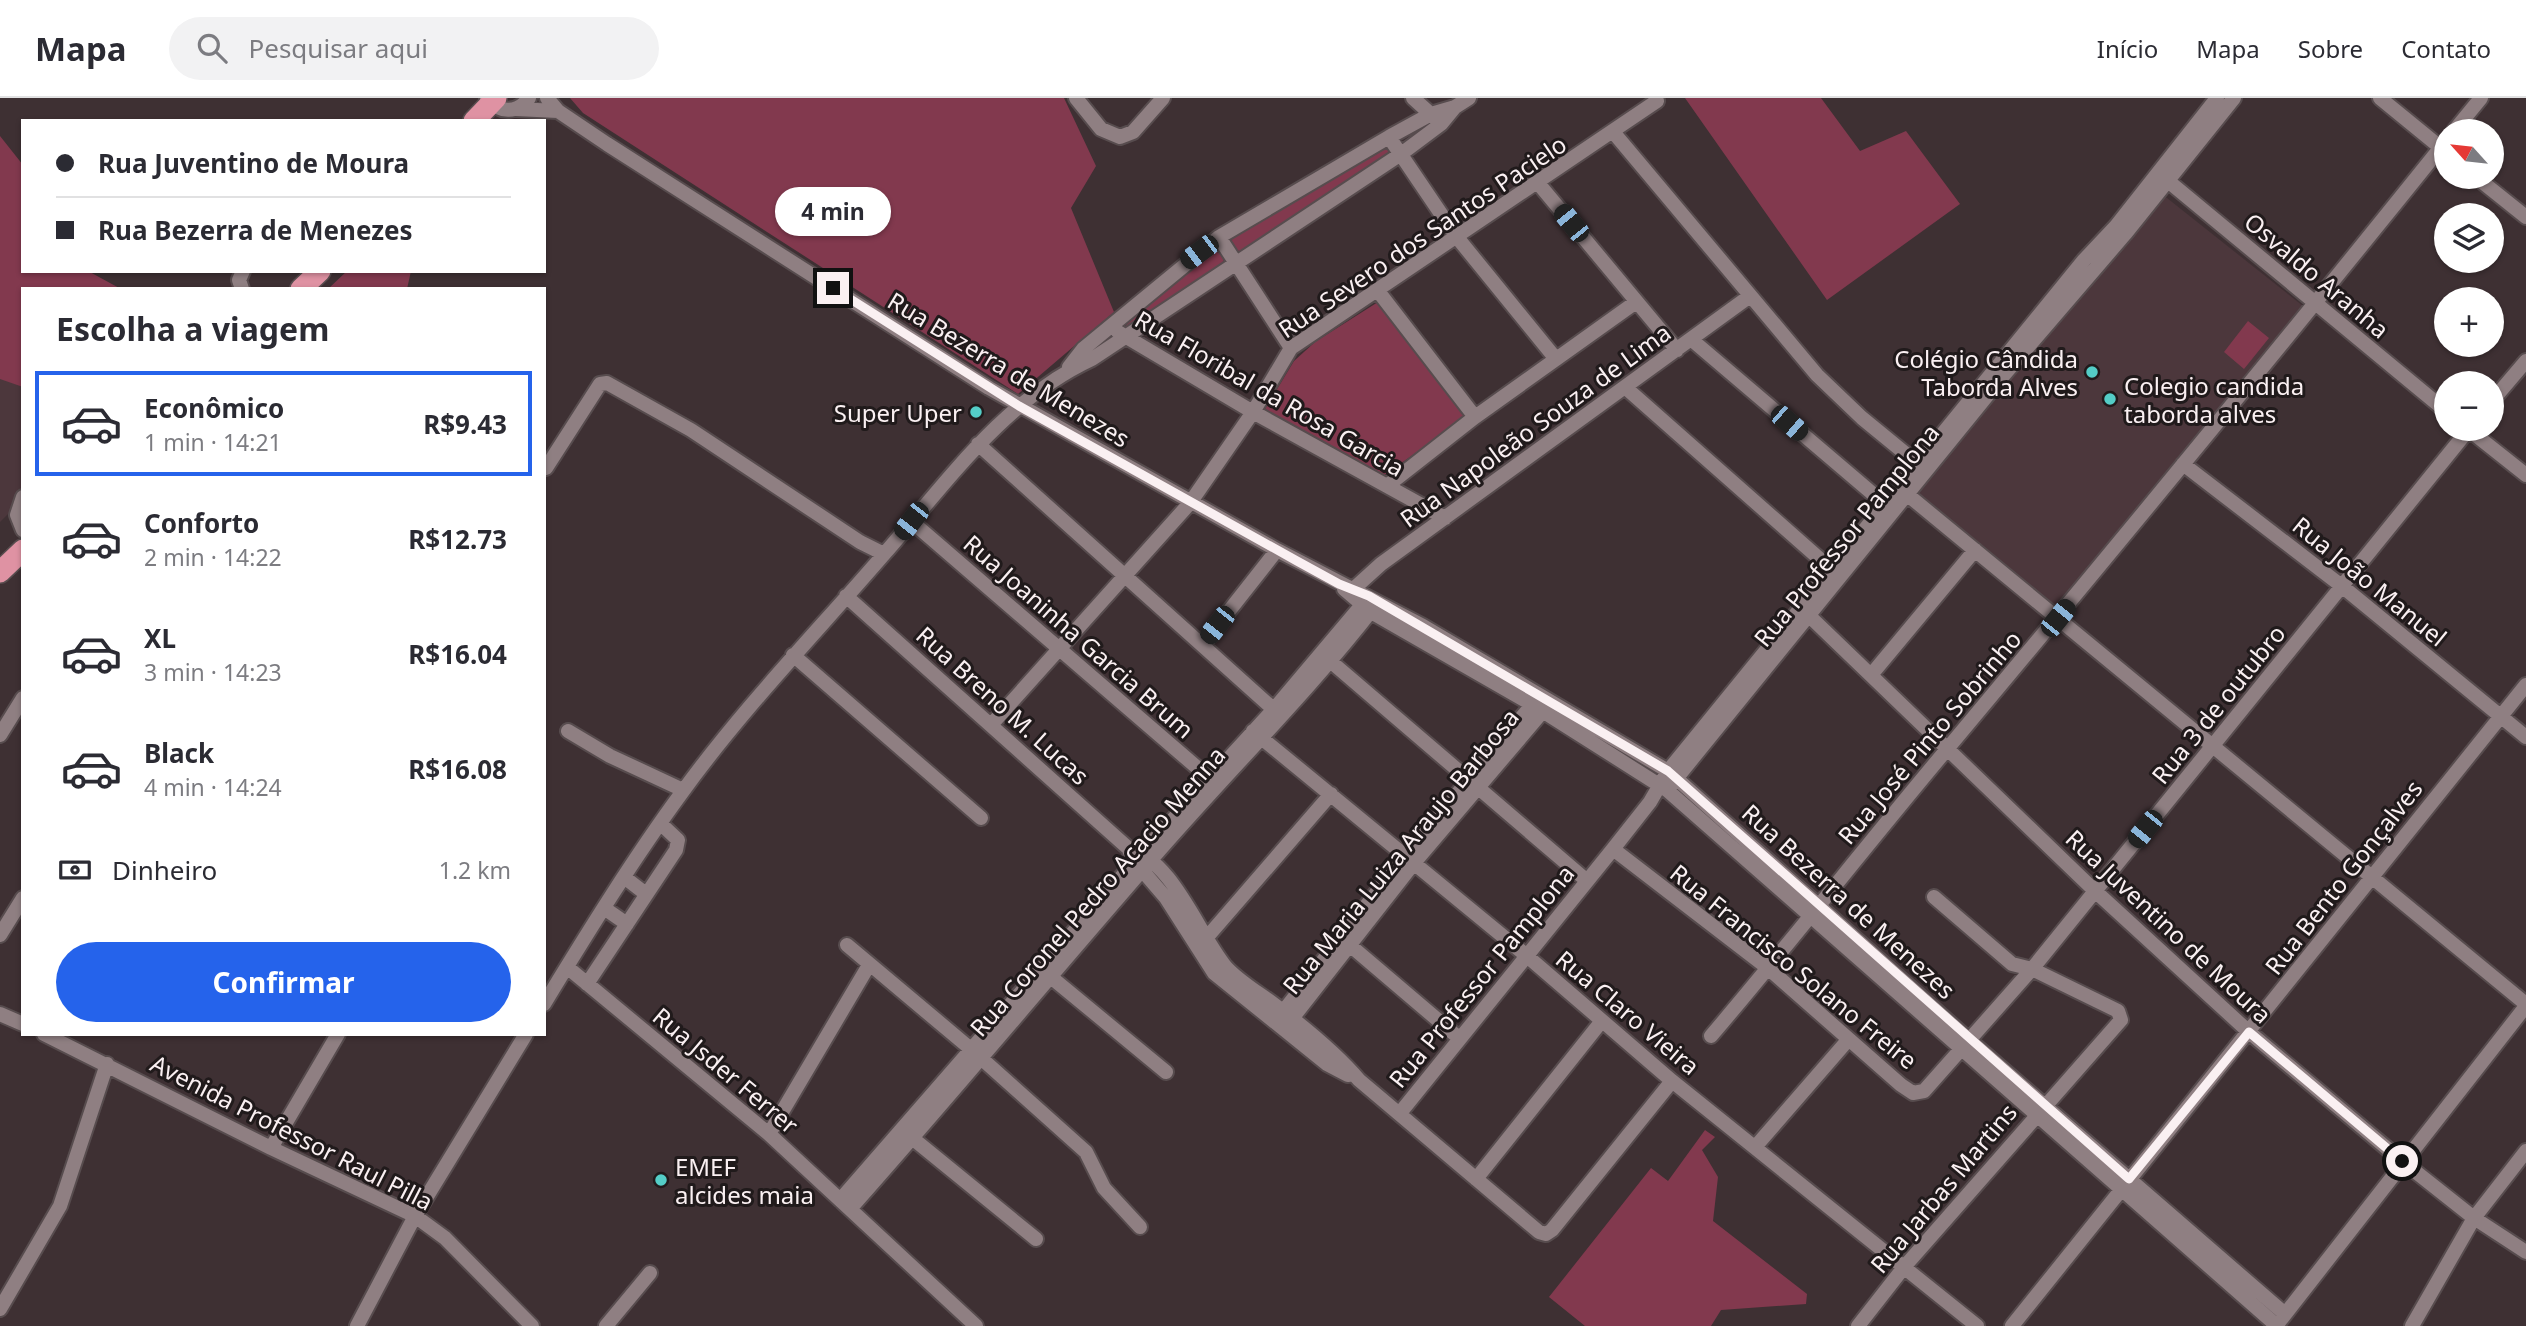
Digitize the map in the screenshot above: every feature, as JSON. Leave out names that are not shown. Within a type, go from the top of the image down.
[{"type":"highway","points":[[476,119],[491,100]]},
{"type":"highway","points":[[303,287],[318,273]]},
{"type":"highway","points":[[0,572],[21,552]]},
{"type":"street","points":[[516,109],[530,98]]},
{"type":"street","name":"Rua Bezerra de Menezes","points":[[547,98],[558,111],[1019,406],[1347,589],[1622,752],[1672,774],[1710,818],[2279,1322]]},
{"type":"street","points":[[1076,98],[1101,129],[1120,137],[1133,132],[1163,98]]},
{"type":"street","points":[[1413,98],[1436,119]]},
{"type":"street","points":[[1066,371],[1083,349],[1219,237],[1389,137],[1436,119],[1469,98]]},
{"type":"street","name":"Rua Professor Pamplona","points":[[2211,115],[2217,98]]},
{"type":"street","name":"Rua Professor Pamplona","points":[[1400,1113],[1586,880],[1890,509],[2084,260],[2121,230],[2211,115],[2234,98]]},
{"type":"street","points":[[2380,98],[2434,139]]},
{"type":"street","points":[[2464,119],[2481,98]]},
{"type":"street","name":"Rua Bezerra de Menezes","points":[[491,100],[498,109],[558,111]]},
{"type":"street","name":"Rua Severo dos Santos Pacielo","points":[[991,726],[1190,503],[1252,412],[1291,348],[1657,102]]},
{"type":"street","points":[[546,1001],[683,790],[793,655],[978,444],[1019,406],[1066,371],[1125,337],[1401,154],[1436,119]]},
{"type":"street","points":[[1614,133],[1817,375],[1862,418],[1922,467]]},
{"type":"street","points":[[1389,137],[1456,236],[1556,359]]},
{"type":"street","name":"Rua José Pinto Sobrinho","points":[[1712,1035],[2434,160]]},
{"type":"street","name":"Osvaldo Aranha","points":[[2163,177],[2434,401]]},
{"type":"street","points":[[1538,183],[1677,350]]},
{"type":"street","points":[[2491,189],[2526,217]]},
{"type":"street","points":[[1219,237],[1291,348]]},
{"type":"street","points":[[1378,290],[1475,417]]},
{"type":"street","name":"Rua Napoleão Souza de Lima","points":[[1347,589],[1750,296]]},
{"type":"street","points":[[1387,486],[1475,417],[1636,302]]},
{"type":"street","name":"Rua Floribal da Rosa Garcia","points":[[1110,327],[1252,412],[1445,518]]},
{"type":"street","points":[[1692,340],[1890,509]]},
{"type":"street","points":[[2504,387],[2526,360]]},
{"type":"street","points":[[546,468],[600,384],[607,383],[691,430],[860,542],[884,554]]},
{"type":"street","points":[[1626,388],[1837,574]]},
{"type":"street","name":"Rua 3 de outubro","points":[[1913,1093],[1924,1091],[2032,969],[2459,441]]},
{"type":"street","points":[[2483,441],[2526,475]]},
{"type":"street","points":[[978,444],[1278,712]]},
{"type":"street","name":"Rua João Manuel","points":[[2183,464],[2343,587],[2526,737]]},
{"type":"street","points":[[1904,491],[2163,702],[2213,747],[2372,875],[2526,1005],[2279,1322]]},
{"type":"street","points":[[21,503],[17,515],[21,525]]},
{"type":"street","name":"Rua Joaninha Garcia Brum","points":[[911,521],[1213,781]]},
{"type":"street","points":[[1203,644],[1277,550]]},
{"type":"street","points":[[1871,675],[1975,550]]},
{"type":"street","name":"Rua Breno M. Lucas","points":[[846,596],[1140,858],[1170,893],[1203,942],[1228,970],[1284,1020],[1349,1068],[1359,1080],[1539,1231],[1546,1234],[1552,1230],[1672,1080]]},
{"type":"street","name":"Rua Coronel Pedro Acacio Menna","points":[[845,1204],[977,1055],[1140,858],[1278,712],[1370,604]]},
{"type":"street","name":"Rua Juventino de Moura","points":[[1805,612],[2094,890],[2249,1032],[2402,1161],[2474,1218],[2526,1252]]},
{"type":"street","points":[[793,655],[981,818]]},
{"type":"street","points":[[1325,657],[1586,880]]},
{"type":"street","name":"Rua Bento Gonçalves","points":[[2012,1326],[2526,685]]},
{"type":"street","points":[[0,735],[21,701]]},
{"type":"street","name":"Rua Maria Luiza Araujo Barbosa","points":[[1284,1020],[1409,860],[1541,703]]},
{"type":"street","points":[[568,731],[610,756],[683,790]]},
{"type":"street","name":"Rua Claro Vieira","points":[[1258,734],[1527,956],[1601,1022],[1977,1326]]},
{"type":"street","name":"Rua Bezerra de Menezes","points":[[1622,752],[1662,787],[1710,818]]},
{"type":"street","points":[[1203,942],[1331,794]]},
{"type":"street","points":[[587,984],[678,844],[678,840],[660,823]]},
{"type":"street","name":"Rua Francisco Solano Freire","points":[[1613,849],[1769,969],[1848,1040],[1913,1093]]},
{"type":"street","points":[[624,877],[646,894]]},
{"type":"street","points":[[1934,897],[2004,958],[2019,967],[2032,969]]},
{"type":"street","points":[[0,935],[21,901]]},
{"type":"street","points":[[604,908],[627,924]]},
{"type":"street","points":[[1346,942],[1459,1038]]},
{"type":"street","points":[[846,945],[977,1055],[1086,1152],[1104,1188],[1140,1227]]},
{"type":"street","points":[[769,1134],[869,965]]},
{"type":"street","name":"Rua Jsder Ferrer","points":[[567,967],[769,1134],[976,1326]]},
{"type":"street","name":"Rua Jarbas Martins","points":[[1857,1326],[2040,1109],[2121,1020],[2118,1011],[2032,969]]},
{"type":"street","points":[[1046,973],[1166,1072]]},
{"type":"street","points":[[0,1014],[21,1023]]},
{"type":"street","points":[[1476,1179],[1601,1022]]},
{"type":"street","name":"Avenida Professor Raul Pilla","points":[[48,1036],[271,1148],[415,1216],[445,1238],[532,1326]]},
{"type":"street","points":[[271,1148],[337,1036]]},
{"type":"street","points":[[357,1326],[415,1216],[525,1036]]},
{"type":"street","points":[[1756,1146],[1848,1040]]},
{"type":"street","points":[[0,1309],[60,1206],[107,1064]]},
{"type":"street","points":[[907,1134],[1036,1239]]},
{"type":"street","points":[[2412,1326],[2474,1218],[2526,1151]]},
{"type":"street","points":[[606,1326],[650,1273]]},
{"type":"shaded area","points":[[570,98],[1064,98],[1096,166],[1071,208],[1114,312],[1018,394],[583,113]]},
{"type":"shaded area","points":[[1685,98],[1821,98],[1860,151],[1906,131],[1960,204],[1827,300]]},
{"type":"shaded area","points":[[0,136],[21,162],[21,273],[92,273],[117,287],[21,287],[21,386],[0,379]]},
{"type":"shaded area","points":[[1385,149],[1390,150],[1391,154],[1244,252],[1234,250],[1231,241],[1234,236]]},
{"type":"shaded area","name":"Colegio candida taborda alves","points":[[2162,194],[2303,306],[2057,607],[1916,491]]},
{"type":"shaded area","points":[[1206,253],[1220,253],[1224,260],[1220,266],[1127,328],[1126,325]]},
{"type":"shaded area","points":[[345,273],[411,273],[407,287],[330,287]]},
{"type":"shaded area","points":[[1378,302],[1468,416],[1383,476],[1265,409],[1294,361],[1315,342]]},
{"type":"shaded area","points":[[2248,321],[2269,338],[2244,369],[2224,352]]},
{"type":"shaded area","points":[[0,367],[21,374],[21,501],[0,522]]},
{"type":"shaded area","points":[[1705,1130],[1715,1137],[1702,1150],[1718,1177],[1713,1221],[1807,1294],[1806,1304],[1721,1310],[1711,1326],[1585,1326],[1549,1297],[1651,1168],[1668,1181]]},
{"type":"place","name":"Colégio Cândida Taborda Alves","points":[[2092,372]]},
{"type":"place","name":"Colegio candida taborda alves","points":[[2110,399]]},
{"type":"place","name":"Super Uper","points":[[976,412]]},
{"type":"place","name":"EMEF alcides maia","points":[[661,1180]]},
{"type":"route","points":[[833,288],[1019,406],[1190,503],[1423,626],[1668,771],[2129,1179],[2249,1032],[2402,1161]]}]
